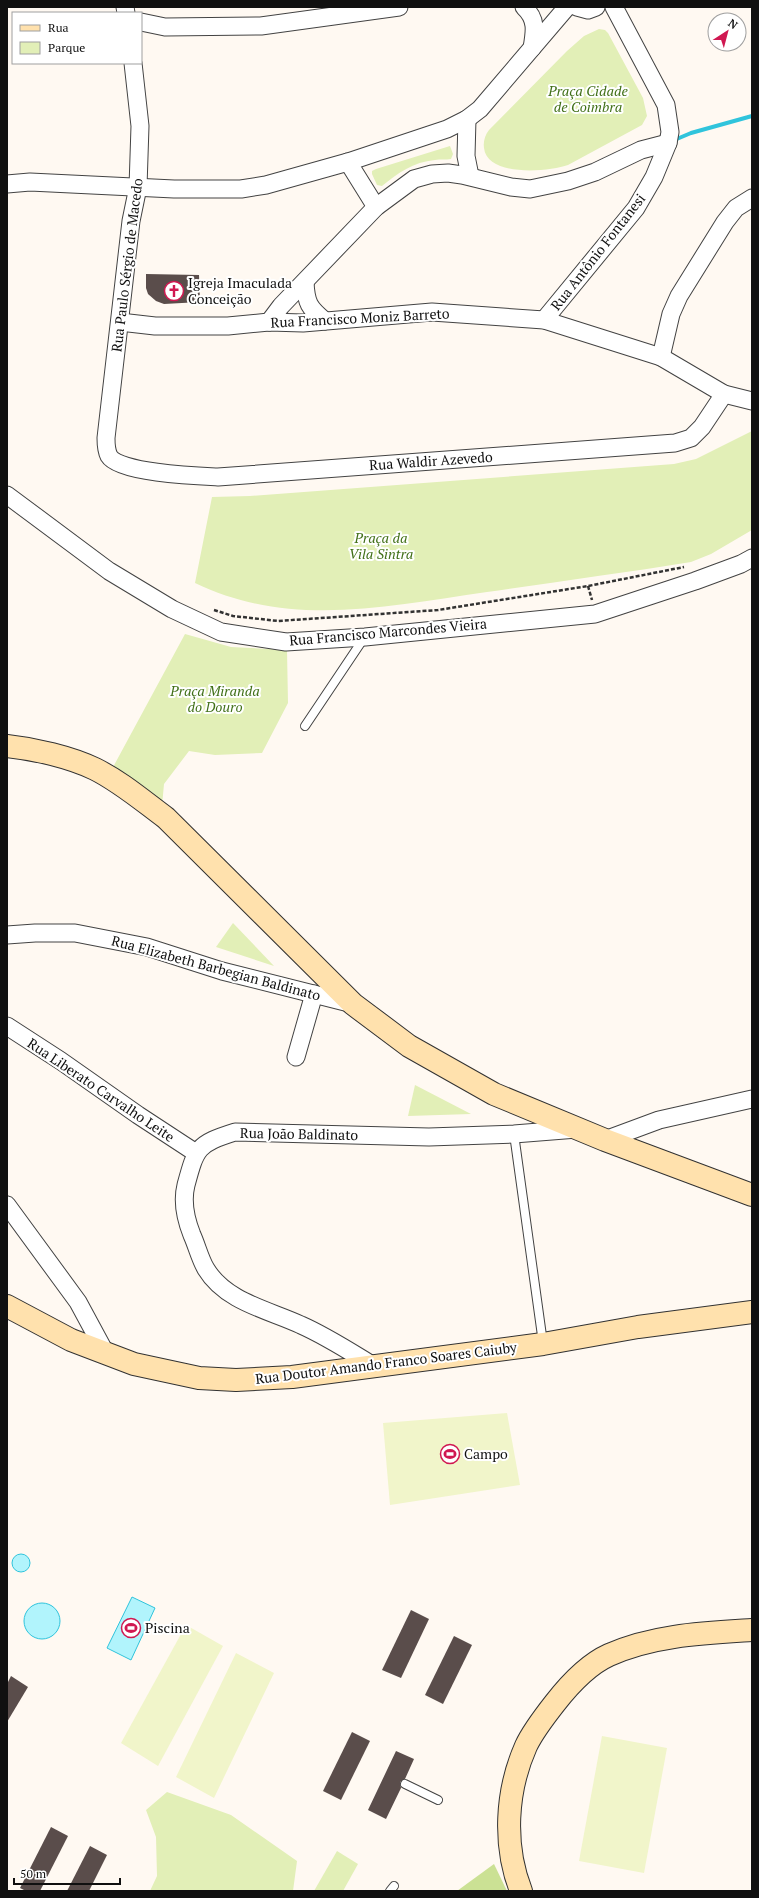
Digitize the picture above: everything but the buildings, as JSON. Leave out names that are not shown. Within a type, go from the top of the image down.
[{"type":"street","points":[[142,22],[165,27],[261,26],[399,7]]},
{"type":"street","points":[[524,7],[534,19],[535,28],[532,48]]},
{"type":"street","points":[[7,184],[30,182],[138,187],[241,189],[266,185],[348,162],[447,129],[467,119],[480,109],[567,7]]},
{"type":"street","points":[[577,7],[588,10],[596,7]]},
{"type":"street","name":"Rua Antônio Fontanesi","points":[[544,320],[636,208],[654,178],[668,143],[670,132],[666,105],[614,7]]},
{"type":"street","name":"Rua Paulo Sérgio de Macedo","points":[[116,463],[109,456],[106,448],[106,438],[131,221],[138,187],[140,126],[133,64]]},
{"type":"street","points":[[467,119],[466,156],[470,176]]},
{"type":"street","points":[[269,322],[376,207],[414,179],[432,174],[448,173],[470,176],[511,187],[530,189],[568,181],[595,172],[641,150],[668,143]]},
{"type":"street","points":[[348,162],[376,207]]},
{"type":"street","points":[[661,357],[671,314],[679,296],[725,222],[736,208],[752,198]]},
{"type":"street","points":[[305,282],[306,295],[310,308],[325,321]]},
{"type":"street","name":"Rua Francisco Moniz Barreto","points":[[120,322],[155,326],[228,326],[269,322],[325,321],[432,312],[544,320],[661,357],[724,394],[752,401]]},
{"type":"street","name":"Rua Waldir Azevedo","points":[[116,463],[135,469],[199,476],[232,476],[676,443],[691,438],[702,427],[724,394]]},
{"type":"street","name":"Rua Francisco Marcondes Vieira","points":[[7,495],[109,571],[172,609],[221,632],[286,642],[365,637],[595,614],[695,581],[741,564],[752,558]]},
{"type":"street","points":[[7,746],[52,754],[95,769],[131,791],[166,818],[353,1004],[409,1046],[494,1094],[605,1140],[752,1195]]},
{"type":"street","name":"Rua Elizabeth Barbegian Baldinato","points":[[7,936],[35,933],[83,935],[147,947],[222,971],[353,1004]]},
{"type":"street","points":[[296,1057],[314,994]]},
{"type":"street","name":"Rua Liberato Carvalho Leite","points":[[7,1026],[61,1061],[138,1115],[196,1152]]},
{"type":"street","points":[[605,1140],[659,1120],[752,1099]]},
{"type":"street","name":"Rua João Baldinato","points":[[196,1152],[213,1139],[235,1132],[430,1136],[514,1134],[579,1129]]},
{"type":"street","points":[[196,1152],[185,1188],[185,1203],[189,1227],[205,1268],[210,1275],[245,1303],[300,1324],[372,1365]]},
{"type":"street","points":[[7,1205],[78,1302],[106,1352]]},
{"type":"street","name":"Rua Doutor Amando Franco Soares Caiuby","points":[[7,1306],[71,1340],[106,1352],[134,1364],[199,1378],[236,1380],[292,1377],[372,1365],[544,1344],[638,1327],[752,1312]]},
{"type":"street","points":[[521,1891],[508,1839],[513,1780],[526,1745],[566,1688],[586,1671],[608,1656],[627,1648],[657,1640],[752,1630]]},
{"type":"lane","points":[[305,726],[365,637]]},
{"type":"lane","points":[[514,1134],[544,1344]]},
{"type":"lane","points":[[405,1784],[438,1800]]},
{"type":"path","points":[[213,610],[233,616],[278,621],[438,610],[588,586],[688,566]]},
{"type":"green space","name":"Praça Cidade de Coimbra","points":[[599,29],[605,30],[608,33],[643,98],[647,116],[642,125],[568,165],[547,169],[520,170],[507,168],[496,164],[488,157],[484,148],[486,134],[489,130],[567,51],[584,36]]},
{"type":"green space","points":[[450,146],[453,154],[451,159],[420,163],[400,173],[382,186],[377,185],[372,174],[372,171],[376,169]]},
{"type":"green space","name":"Praça da Vila Sintra","points":[[752,431],[752,530],[711,554],[691,562],[413,603],[340,610],[303,610],[267,606],[231,597],[195,583],[212,497],[250,496],[674,464],[696,459]]},
{"type":"green space","name":"Praça Miranda do Douro","points":[[185,634],[231,647],[287,650],[288,703],[262,753],[215,755],[189,751],[164,784],[162,806],[112,769]]},
{"type":"green space","points":[[233,923],[274,966],[216,947]]},
{"type":"green space","points":[[415,1085],[471,1114],[408,1116]]},
{"type":"green space","name":"Campo","points":[[507,1413],[520,1485],[390,1505],[383,1423]]},
{"type":"green space","points":[[186,1625],[223,1646],[158,1766],[121,1743]]},
{"type":"green space","points":[[236,1653],[274,1673],[214,1798],[176,1777]]},
{"type":"green space","points":[[602,1736],[667,1748],[644,1873],[579,1861]]},
{"type":"green space","points":[[167,1792],[231,1815],[297,1861],[293,1891],[150,1891],[157,1876],[156,1837],[146,1810]]},
{"type":"green space","points":[[337,1851],[358,1864],[343,1891],[314,1891]]},
{"type":"green space","points":[[494,1864],[507,1891],[457,1891]]},
{"type":"water","points":[[17,1554],[25,1554],[30,1559],[28,1570],[25,1572],[17,1572],[12,1567],[12,1559]]},
{"type":"water","name":"Piscina","points":[[132,1597],[155,1608],[131,1660],[107,1648]]},
{"type":"water","points":[[42,1603],[55,1608],[60,1621],[55,1634],[42,1639],[29,1634],[24,1621],[29,1608]]},
{"type":"waterway","points":[[672,141],[691,133],[752,116]]},
{"type":"place","name":"Igreja Imaculada Conceição","points":[[174,291]]},
{"type":"place","name":"Campo","points":[[450,1454]]},
{"type":"place","name":"Piscina","points":[[131,1628]]}]
